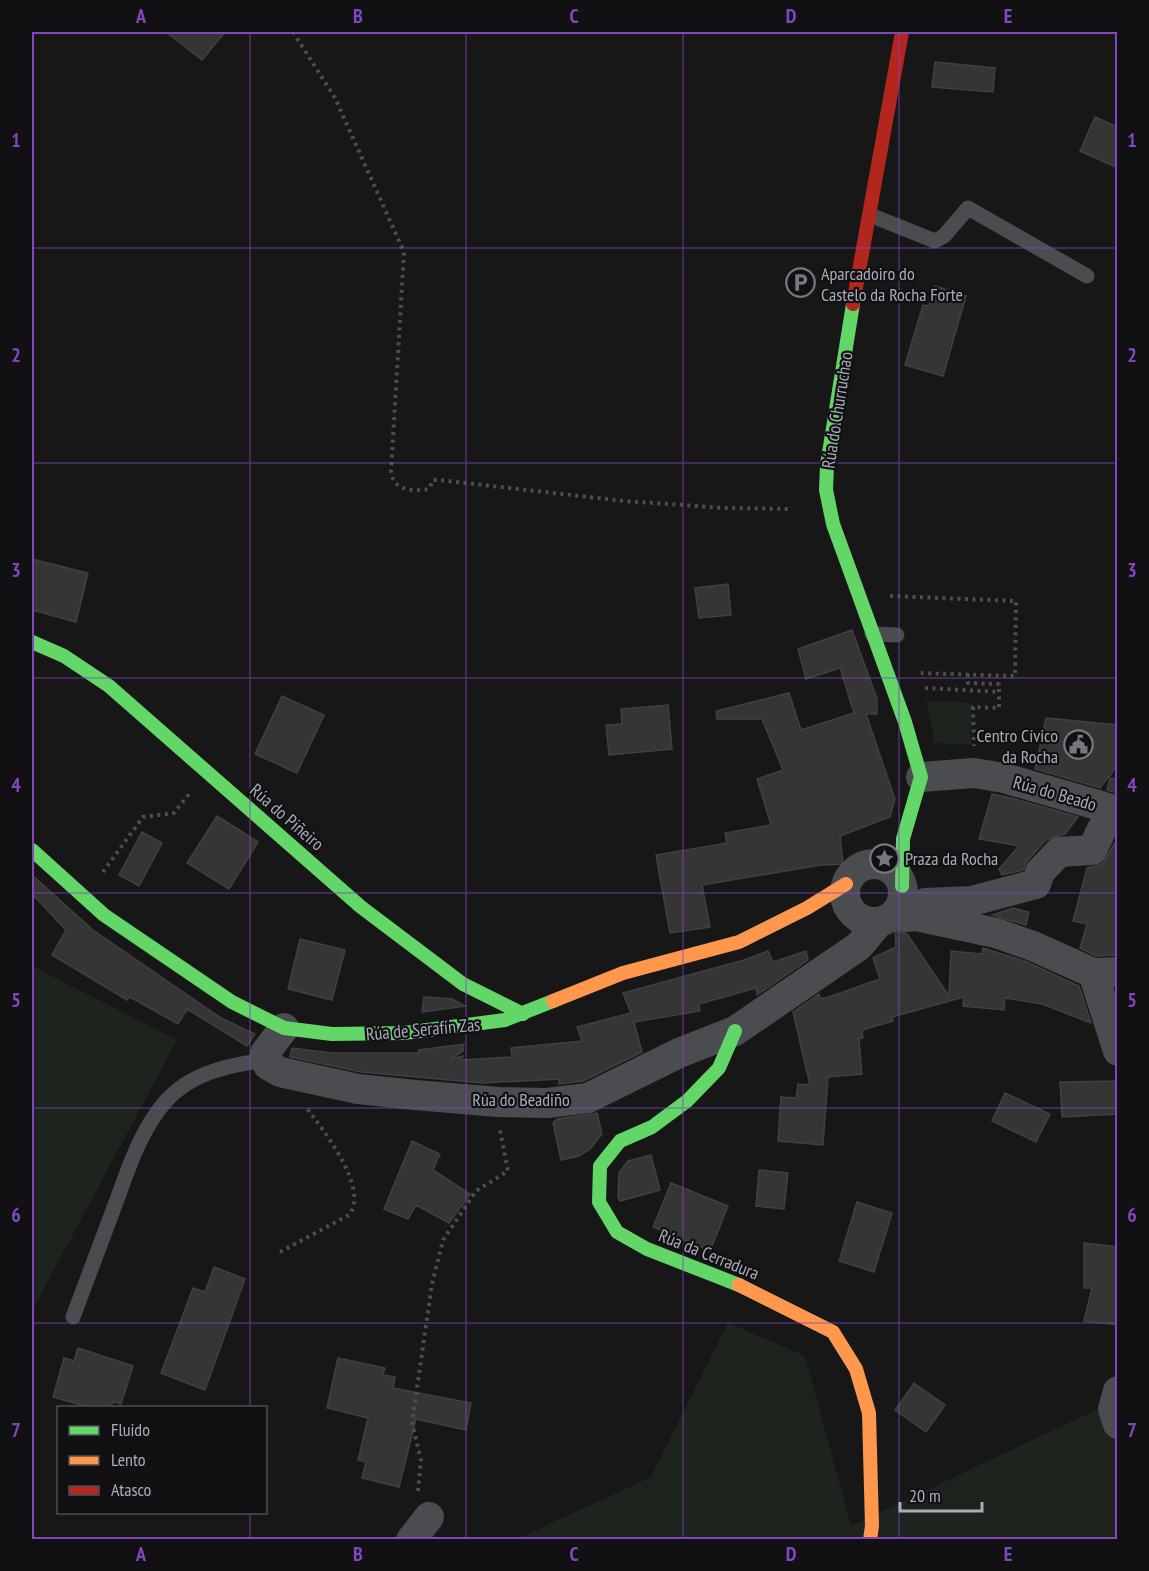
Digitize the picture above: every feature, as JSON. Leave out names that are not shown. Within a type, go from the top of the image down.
[{"type":"street","name":"Rúa do Churruchao","points":[[902,32],[835,407],[826,490],[832,524],[905,722],[921,777]]},
{"type":"street","name":"Rúa do Piñeiro","points":[[32,642],[64,656],[109,686],[361,907],[463,984],[523,1014]]},
{"type":"street","name":"Rúa do Beado","points":[[921,777],[974,773],[1004,778],[1118,812]]},
{"type":"street","points":[[921,777],[903,839],[879,901],[925,903],[972,901],[1036,884],[1040,872],[1059,852],[1092,850],[1102,829],[1118,812]]},
{"type":"street","name":"Rúa de Serafín Zas","points":[[32,850],[104,915],[232,1002],[284,1028],[332,1034],[376,1035],[449,1029],[505,1020],[623,973],[739,942],[807,908],[879,901],[996,933],[1105,972]]},
{"type":"street","name":"Rúa do Beadiño","points":[[275,1067],[358,1089],[498,1102],[547,1103],[588,1098],[679,1053],[735,1031],[859,946],[879,901]]},
{"type":"street","points":[[1105,972],[1118,1051]]},
{"type":"street","points":[[275,1067],[265,1053],[284,1028]]},
{"type":"street","name":"Rúa da Cerradura","points":[[735,1031],[719,1068],[687,1101],[652,1127],[621,1141],[600,1166],[599,1202],[617,1232],[646,1249],[756,1292],[833,1332],[856,1369],[869,1413],[872,1526],[870,1539]]},
{"type":"street","points":[[1118,1391],[1113,1409],[1118,1424]]},
{"type":"lane","points":[[870,215],[935,241],[944,236],[968,208],[1087,276]]},
{"type":"lane","points":[[872,634],[895,635]]},
{"type":"lane","points":[[73,1317],[133,1156],[146,1129],[166,1101],[210,1071],[223,1066],[275,1067]]},
{"type":"path","points":[[292,32],[335,98],[404,252],[391,472],[392,481],[396,487],[429,489],[433,480],[439,480],[624,501],[725,508],[790,509]]},
{"type":"path","points":[[895,635],[884,596],[1016,601],[1015,676],[914,673],[915,680]]},
{"type":"path","points":[[968,674],[968,683],[999,684],[1000,692],[999,708],[973,707],[974,773]]},
{"type":"path","points":[[916,687],[1000,692]]},
{"type":"path","points":[[84,897],[143,817],[174,813],[189,794],[201,797],[215,795],[226,788]]},
{"type":"path","points":[[275,1067],[331,1141],[356,1197],[354,1209],[349,1215],[280,1252]]},
{"type":"path","points":[[420,1528],[417,1502],[421,1460],[412,1423],[432,1284],[443,1240],[476,1191],[508,1171],[498,1120],[498,1102]]},
{"type":"shaded area","points":[[926,701],[971,703],[971,745],[935,743]]},
{"type":"shaded area","points":[[32,966],[177,1040],[32,1311]]},
{"type":"shaded area","points":[[728,1323],[805,1356],[851,1526],[1117,1400],[1117,1539],[515,1540],[651,1477]]},
{"type":"building","points":[[166,32],[225,32],[202,60]]},
{"type":"building","points":[[935,62],[995,68],[993,92],[932,87]]},
{"type":"building","points":[[1095,117],[1118,127],[1118,168],[1080,151]]},
{"type":"building","points":[[935,286],[966,296],[943,376],[905,365],[923,305],[929,306]]},
{"type":"building","points":[[32,559],[88,573],[76,622],[32,610]]},
{"type":"building","points":[[728,584],[731,615],[699,618],[695,588]]},
{"type":"building","points":[[852,630],[877,699],[877,714],[866,714],[895,799],[890,817],[840,836],[843,864],[821,865],[702,885],[710,927],[670,933],[656,855],[727,843],[725,833],[771,825],[757,779],[783,770],[762,719],[717,719],[716,711],[789,693],[801,730],[854,713],[840,668],[806,679],[798,649]]},
{"type":"building","points":[[282,696],[324,715],[297,773],[255,754]]},
{"type":"building","points":[[668,705],[672,749],[609,755],[606,725],[622,724],[621,709]]},
{"type":"building","name":"Centro Cívico da Rocha","points":[[1046,718],[1118,725],[1118,765],[1100,788],[1035,769]]},
{"type":"building","points":[[1110,778],[1118,779],[1118,793],[1107,790]]},
{"type":"building","points":[[992,794],[1078,817],[1065,834],[1046,840],[1028,860],[1023,870],[1002,875],[999,869],[1019,846],[979,839]]},
{"type":"building","points":[[217,816],[258,842],[229,889],[187,863]]},
{"type":"building","points":[[142,832],[162,843],[139,886],[119,875]]},
{"type":"building","points":[[1118,838],[1118,955],[1096,956],[1080,948],[1087,924],[1073,921],[1087,868],[1102,864]]},
{"type":"building","points":[[32,875],[93,930],[221,1018],[255,1034],[247,1046],[187,1009],[178,1024],[130,997],[127,1000],[52,955],[66,930],[32,894]]},
{"type":"building","points":[[1013,908],[1029,912],[1026,925],[992,915]]},
{"type":"building","points":[[895,930],[907,934],[949,996],[951,951],[982,954],[983,948],[1027,962],[1079,986],[1091,1023],[1042,1004],[1005,998],[1004,1010],[963,1006],[964,997],[892,1017],[893,1021],[862,1030],[863,1038],[859,1039],[862,1074],[828,1077],[823,1145],[778,1141],[781,1097],[796,1098],[798,1084],[810,1085],[793,1012],[819,994],[820,998],[826,998],[880,979],[873,958],[896,947]]},
{"type":"building","points":[[300,939],[345,950],[332,1000],[288,989]]},
{"type":"building","points":[[768,951],[773,962],[806,951],[808,960],[757,995],[756,988],[699,1004],[700,1011],[634,1022],[642,1052],[583,1081],[559,1084],[559,1079],[482,1083],[361,1072],[290,1057],[292,1048],[332,1053],[418,1053],[419,1050],[464,1044],[463,1051],[450,1059],[463,1056],[462,1060],[512,1057],[511,1048],[582,1041],[577,1027],[631,1013],[623,993],[744,960]]},
{"type":"building","points":[[424,997],[452,999],[465,1006],[422,1012]]},
{"type":"building","points":[[1118,1081],[1118,1114],[1062,1117],[1060,1082]]},
{"type":"building","points":[[1005,1093],[1050,1114],[1036,1142],[992,1121]]},
{"type":"building","points":[[597,1113],[602,1134],[590,1149],[579,1156],[561,1160],[553,1123],[557,1119]]},
{"type":"building","points":[[412,1141],[440,1154],[433,1170],[470,1194],[449,1223],[416,1205],[408,1219],[384,1209]]},
{"type":"building","points":[[651,1155],[660,1190],[620,1201],[618,1197],[619,1173],[628,1161]]},
{"type":"building","points":[[759,1170],[788,1173],[784,1209],[756,1206]]},
{"type":"building","points":[[671,1183],[728,1206],[710,1251],[653,1227]]},
{"type":"building","points":[[857,1202],[892,1213],[874,1272],[839,1261]]},
{"type":"building","points":[[1084,1243],[1118,1247],[1118,1325],[1084,1321],[1092,1288],[1084,1288]]},
{"type":"building","points":[[214,1267],[245,1279],[205,1390],[161,1373],[193,1288],[205,1292]]},
{"type":"building","points":[[78,1348],[133,1366],[121,1404],[113,1401],[111,1406],[84,1406],[53,1397],[64,1358],[74,1361]]},
{"type":"building","points":[[338,1358],[385,1368],[383,1375],[395,1377],[393,1388],[471,1403],[466,1430],[416,1419],[399,1487],[362,1478],[366,1462],[358,1460],[368,1418],[327,1408]]},
{"type":"building","points":[[914,1383],[945,1405],[926,1432],[895,1410]]},
{"type":"traffic: fast","points":[[853,304],[827,465],[826,490],[833,524],[905,722],[921,777],[903,839],[902,886]]},
{"type":"traffic: fast","points":[[32,642],[64,656],[109,686],[361,907],[463,984],[523,1014]]},
{"type":"traffic: fast","points":[[32,850],[104,915],[232,1002],[284,1028],[332,1034],[404,1033],[505,1020],[553,1001]]},
{"type":"traffic: fast","points":[[735,1031],[719,1068],[687,1101],[652,1127],[620,1141],[600,1166],[599,1202],[617,1232],[647,1249],[739,1285]]},
{"type":"traffic: slow","points":[[553,1001],[623,973],[739,942],[807,908],[846,884]]},
{"type":"traffic: slow","points":[[739,1285],[833,1332],[856,1369],[869,1413],[872,1526],[870,1540]]},
{"type":"traffic: jam","points":[[853,304],[902,32]]},
{"type":"place","name":"Aparcadoiro do Castelo da Rocha Forte","points":[[800,283]]},
{"type":"place","name":"Centro Cívico da Rocha","points":[[1079,745]]},
{"type":"place","name":"Praza da Rocha","points":[[884,858]]}]
